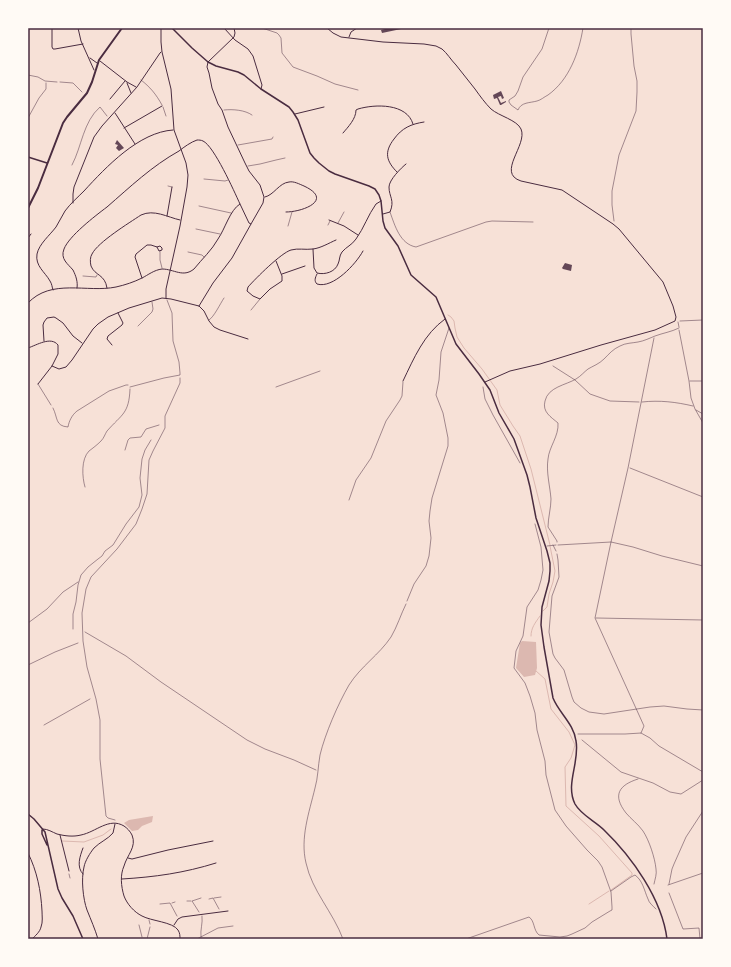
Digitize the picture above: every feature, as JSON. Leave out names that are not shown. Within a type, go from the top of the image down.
[{"type":"main road","points":[[28,208],[38,188],[64,121],[85,95],[92,82],[99,60],[122,28]]},
{"type":"street","points":[[52,28],[53,49],[83,44]]},
{"type":"street","points":[[78,28],[95,72]]},
{"type":"street","points":[[161,28],[162,52],[171,89],[174,130],[186,163],[188,175],[181,220],[166,289],[166,298]]},
{"type":"street","points":[[172,28],[208,62],[244,75],[261,89],[285,104],[295,114],[309,151],[316,161],[332,173],[366,184],[378,193],[381,201],[385,228],[398,246],[409,271],[416,280],[436,297],[456,344],[485,382],[491,393],[499,413],[515,440],[529,482],[536,518],[549,560],[549,581],[542,607],[541,619],[543,640],[553,698],[570,726],[576,740],[571,787],[575,804],[580,811],[610,836],[640,871],[661,914],[667,939]]},
{"type":"street","points":[[224,28],[253,56],[262,85],[261,89]]},
{"type":"street","points":[[199,306],[213,283],[232,258],[263,203],[264,197],[257,180],[246,166],[228,127],[212,88],[207,67],[208,62],[233,37],[234,28]]},
{"type":"street","points":[[327,28],[335,35],[349,38],[387,43],[424,44],[436,46],[442,49],[490,108],[515,122],[521,128],[521,141],[511,168],[513,176],[521,181],[563,191],[613,224],[619,229],[662,282],[673,306],[676,317],[675,321],[655,330],[540,364],[510,371],[485,382]]},
{"type":"street","points":[[349,38],[351,32],[357,28]]},
{"type":"street","points":[[73,203],[74,187],[94,137],[137,87],[162,52]]},
{"type":"street","points":[[89,57],[98,64]]},
{"type":"street","points":[[99,60],[126,81],[137,87]]},
{"type":"street","points":[[91,62],[93,64],[98,64]]},
{"type":"street","points":[[126,81],[131,94]]},
{"type":"street","points":[[110,99],[126,81]]},
{"type":"street","points":[[124,128],[162,106]]},
{"type":"street","points":[[343,133],[356,116],[356,110],[370,106],[387,106],[405,112],[409,115],[413,124]]},
{"type":"street","points":[[295,114],[324,107]]},
{"type":"street","points":[[114,113],[135,144]]},
{"type":"street","points":[[397,172],[389,162],[387,153],[388,147],[404,128],[413,124],[424,122]]},
{"type":"street","points":[[53,290],[50,280],[38,264],[37,255],[41,245],[57,225],[66,210],[94,180],[135,144],[164,130],[174,130]]},
{"type":"street","points":[[77,288],[75,275],[63,257],[64,250],[69,241],[150,169],[196,141],[200,140],[211,148],[229,180],[249,223],[251,224]]},
{"type":"street","points":[[28,157],[48,163]]},
{"type":"street","points":[[382,214],[390,212],[392,209],[389,185],[397,172],[406,164]]},
{"type":"street","points":[[264,197],[269,196],[282,184],[289,182],[306,187],[315,194],[316,199],[313,205],[292,212],[286,212]]},
{"type":"street","points":[[166,216],[172,187]]},
{"type":"street","points":[[73,196],[78,198]]},
{"type":"street","points":[[317,273],[328,273],[336,267],[342,252],[352,243],[376,204],[381,201]]},
{"type":"street","points":[[28,303],[40,294],[53,290],[66,288],[107,288],[125,285],[162,269],[185,273],[189,272],[194,269],[214,245],[237,205],[240,204]]},
{"type":"street","points":[[107,288],[105,280],[91,266],[91,257],[95,249],[116,232],[145,213],[154,212],[181,220]]},
{"type":"street","points":[[329,220],[338,223],[358,235]]},
{"type":"street","points":[[28,238],[30,234]]},
{"type":"street","points":[[276,261],[283,278],[282,281],[270,289],[260,299],[254,297],[247,290],[248,286],[282,254],[296,249],[313,249],[336,240]]},
{"type":"street","points":[[142,278],[135,256],[136,254],[147,245],[159,246],[162,248],[160,251]]},
{"type":"street","points":[[157,247],[160,251]]},
{"type":"street","points":[[313,249],[314,268],[317,273],[315,282],[323,285],[330,283],[345,273],[361,256],[363,251]]},
{"type":"street","points":[[282,275],[305,266]]},
{"type":"street","points":[[52,366],[59,369],[66,367],[93,329],[117,312],[138,304],[162,298],[199,306],[214,327],[248,339]]},
{"type":"street","points":[[112,345],[107,339],[108,336],[123,323],[117,312]]},
{"type":"street","points":[[44,342],[44,322],[47,318],[54,317],[63,323],[73,336],[83,344]]},
{"type":"street","points":[[403,381],[418,349],[445,318]]},
{"type":"street","points":[[28,348],[48,341],[54,341],[58,345],[58,354],[52,366],[38,384]]},
{"type":"street","points":[[28,814],[42,830],[42,834],[48,847],[58,889],[73,916],[83,939]]},
{"type":"street","points":[[42,830],[48,830],[70,836],[83,835],[106,824],[115,823],[127,828],[133,837],[133,846],[123,867],[121,879],[123,892],[128,903],[138,913],[148,918],[173,926],[178,930],[180,939]]},
{"type":"street","points":[[98,939],[85,900],[83,885],[84,867],[86,860],[94,848],[113,833],[115,823]]},
{"type":"street","points":[[60,834],[69,871]]},
{"type":"street","points":[[127,858],[132,859],[180,847],[213,841]]},
{"type":"street","points":[[83,848],[79,867],[83,874]]},
{"type":"street","points":[[28,853],[39,887],[42,913],[41,928],[39,932],[31,939],[28,936]]},
{"type":"street","points":[[121,879],[173,874],[216,864]]},
{"type":"street","points":[[173,926],[179,918],[182,917],[228,911]]},
{"type":"lane","points":[[28,75],[34,75],[45,82],[57,82]]},
{"type":"lane","points":[[141,80],[156,94],[166,116]]},
{"type":"lane","points":[[222,110],[242,111],[252,115]]},
{"type":"lane","points":[[237,145],[272,139],[273,137]]},
{"type":"lane","points":[[246,166],[285,158]]},
{"type":"lane","points":[[204,179],[229,180]]},
{"type":"lane","points":[[168,186],[172,187]]},
{"type":"lane","points":[[199,206],[229,212],[232,214]]},
{"type":"lane","points":[[288,226],[292,212]]},
{"type":"lane","points":[[338,223],[344,212]]},
{"type":"lane","points":[[390,212],[396,230],[402,238],[412,246],[416,247],[486,222],[533,222]]},
{"type":"lane","points":[[328,225],[329,220]]},
{"type":"lane","points":[[196,229],[221,235]]},
{"type":"lane","points":[[160,251],[162,269]]},
{"type":"lane","points":[[188,252],[202,255],[204,257]]},
{"type":"lane","points":[[83,276],[96,276],[98,274]]},
{"type":"lane","points":[[130,388],[180,375],[179,362],[173,341],[172,313],[166,298]]},
{"type":"lane","points":[[209,320],[212,318],[224,298]]},
{"type":"lane","points":[[251,310],[260,299]]},
{"type":"lane","points":[[138,326],[152,312],[153,309],[151,301]]},
{"type":"lane","points":[[407,601],[414,584],[426,566],[429,556],[431,538],[429,521],[432,498],[448,446],[443,413],[436,395],[439,380],[441,352],[449,328]]},
{"type":"lane","points":[[349,500],[356,480],[371,458],[386,420],[402,396],[403,381]]},
{"type":"lane","points":[[38,384],[51,405]]},
{"type":"lane","points":[[553,545],[556,551]]},
{"type":"lane","points":[[545,546],[556,545]]},
{"type":"lane","points":[[148,918],[150,924]]},
{"type":"path","points":[[262,28],[280,35],[282,53],[293,67],[335,84],[358,90]]},
{"type":"path","points":[[549,28],[542,48],[523,77],[515,96],[509,100],[511,105],[518,110],[522,104],[539,101],[563,81],[575,58],[584,28]]},
{"type":"path","points":[[613,224],[612,191],[619,155],[636,111],[637,86],[630,34],[631,28]]},
{"type":"path","points":[[28,118],[46,88],[45,82]]},
{"type":"path","points":[[57,82],[72,83],[85,95]]},
{"type":"path","points":[[72,165],[77,156],[89,121],[95,112],[100,107],[109,119]]},
{"type":"path","points":[[680,321],[703,320]]},
{"type":"path","points":[[678,322],[691,398],[693,406],[703,423]]},
{"type":"path","points":[[679,328],[642,341],[620,345],[597,365],[587,370],[575,380],[559,386],[546,397],[544,401],[546,413],[558,424],[547,460],[551,500],[548,527],[557,541],[556,545],[610,542],[703,566]]},
{"type":"path","points":[[641,733],[644,726],[637,708],[595,618],[655,336]]},
{"type":"path","points":[[553,366],[575,380],[590,394],[610,401],[676,402],[693,406]]},
{"type":"path","points":[[276,387],[320,371]]},
{"type":"path","points":[[115,820],[106,816],[100,759],[100,720],[84,652],[82,613],[87,585],[91,577],[136,524],[142,510],[147,494],[149,460],[165,428],[165,416],[180,383],[180,378]]},
{"type":"path","points":[[689,382],[703,381]]},
{"type":"path","points":[[51,405],[58,423],[62,426],[68,427],[73,414],[77,411],[115,388],[126,384],[128,384],[130,388],[128,405],[124,414],[106,433],[100,442],[88,452],[84,461],[83,475],[85,487]]},
{"type":"path","points":[[483,387],[485,399],[522,467]]},
{"type":"path","points":[[695,409],[703,414]]},
{"type":"path","points":[[125,450],[130,438],[141,437],[146,430],[159,426]]},
{"type":"path","points":[[73,629],[73,614],[76,604],[78,581],[83,572],[113,545],[139,507],[142,495],[140,478],[142,459],[151,440]]},
{"type":"path","points":[[628,468],[703,497]]},
{"type":"path","points":[[466,939],[528,917],[532,920],[535,931],[539,935],[560,937],[567,936],[583,930],[592,922],[611,910],[612,906],[611,892],[602,867],[566,826],[555,810],[546,776],[545,761],[537,730],[535,713],[525,683],[514,668],[516,651],[523,636],[527,606],[538,590],[542,580],[541,547]]},
{"type":"path","points":[[556,551],[559,577],[552,596],[549,632],[554,658],[564,670],[574,702],[589,712],[604,714],[637,708],[664,706],[703,710]]},
{"type":"path","points":[[28,622],[47,609],[63,592],[78,581]]},
{"type":"path","points":[[343,939],[333,917],[314,888],[305,862],[304,838],[310,805],[315,788],[320,755],[340,703],[350,684],[360,670],[377,654],[391,637],[407,601]]},
{"type":"path","points":[[595,618],[703,620]]},
{"type":"path","points":[[83,631],[126,656],[161,682],[247,740],[265,750],[294,760],[318,771]]},
{"type":"path","points":[[28,665],[78,643]]},
{"type":"path","points":[[44,725],[90,699]]},
{"type":"path","points":[[577,734],[641,733],[650,738],[659,746],[703,772]]},
{"type":"path","points":[[582,740],[621,772],[653,783],[670,792],[681,794],[703,780]]},
{"type":"path","points":[[639,779],[630,782],[620,789],[618,794],[625,812],[642,830],[650,846],[656,869],[654,884]]},
{"type":"path","points":[[703,811],[686,837],[672,869],[669,884],[703,873]]},
{"type":"path","points":[[69,871],[70,878]]},
{"type":"path","points":[[611,892],[635,875],[644,886],[648,901],[654,907]]},
{"type":"path","points":[[669,893],[683,929],[699,928],[700,939]]},
{"type":"path","points":[[209,899],[221,897]]},
{"type":"path","points":[[187,902],[200,898]]},
{"type":"path","points":[[213,898],[221,912]]},
{"type":"path","points":[[192,901],[201,914],[201,937]]},
{"type":"path","points":[[160,904],[175,902]]},
{"type":"path","points":[[170,903],[179,918]]},
{"type":"path","points":[[147,939],[150,924]]},
{"type":"path","points":[[139,925],[141,939]]},
{"type":"path","points":[[197,939],[218,928],[234,926]]},
{"type":"shaded area","points":[[522,641],[536,642],[537,668],[535,675],[524,677],[516,668],[520,643]]},
{"type":"shaded area","points":[[153,816],[152,822],[142,826],[138,830],[132,831],[124,823],[129,820]]},
{"type":"building","points":[[389,28],[401,29],[382,33],[381,30]]},
{"type":"building","points":[[501,91],[504,98],[502,99],[501,96],[498,97],[501,103],[506,102],[500,105],[497,98],[494,99],[493,95]]},
{"type":"building","points":[[117,140],[124,148],[119,151],[116,148],[118,145],[115,144]]},
{"type":"building","points":[[565,263],[572,265],[571,271],[562,268]]},
{"type":"waterway","points":[[448,315],[454,321],[457,337],[464,348],[497,390],[500,405],[520,436],[531,469],[550,545]]},
{"type":"waterway","points":[[543,611],[547,607],[555,571],[550,546]]},
{"type":"waterway","points":[[531,636],[535,623],[540,616]]},
{"type":"waterway","points":[[536,671],[545,679],[551,709],[569,732],[575,745],[571,758],[565,767],[566,806],[599,836],[632,873],[632,875],[611,890]]},
{"type":"waterway","points":[[62,841],[84,842],[103,835],[111,829]]},
{"type":"waterway","points":[[589,904],[609,891]]}]
